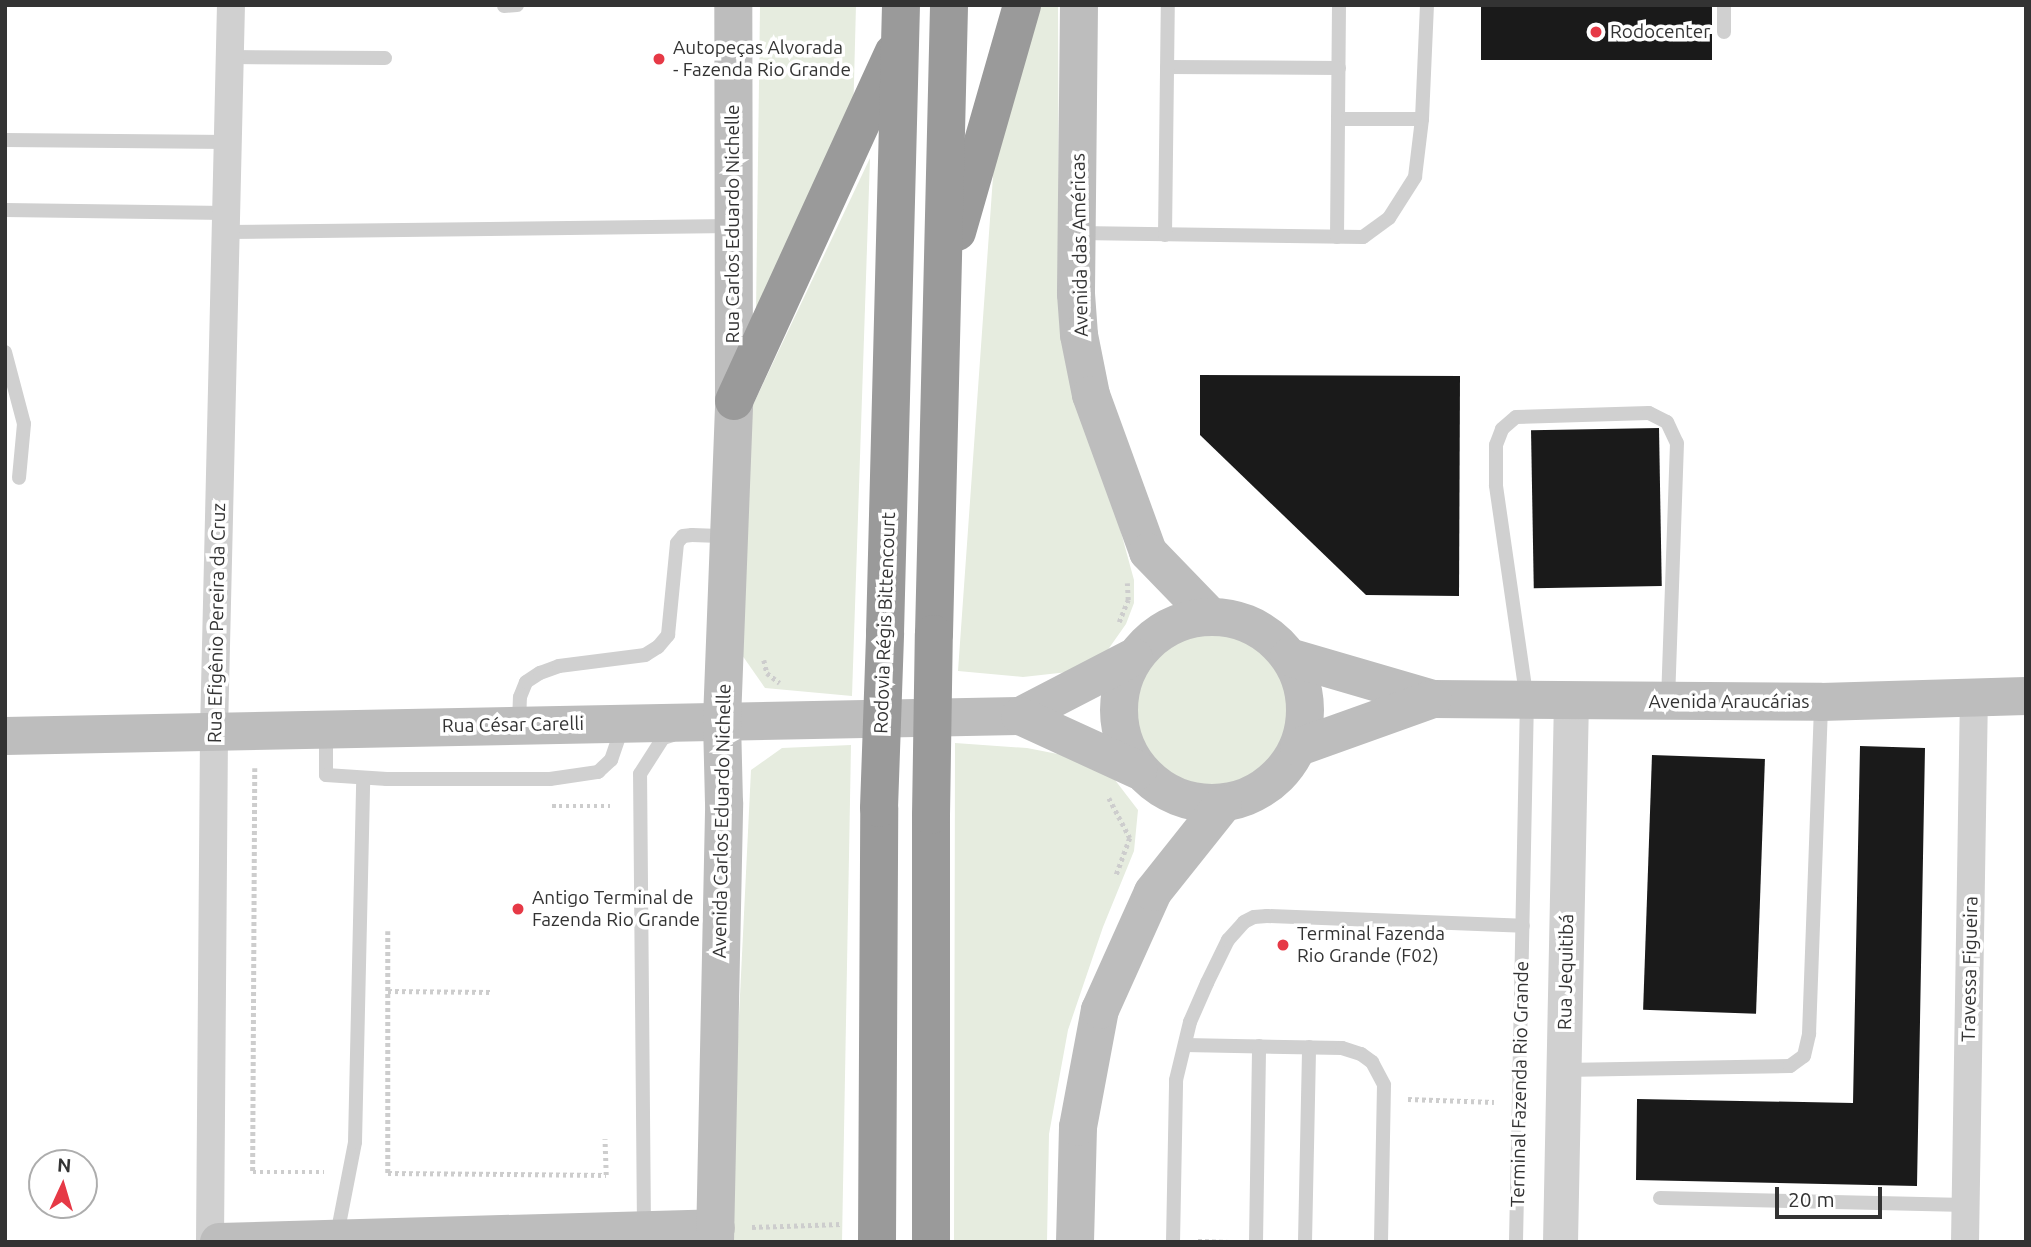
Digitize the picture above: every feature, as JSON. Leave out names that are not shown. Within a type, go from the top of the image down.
[{"type":"highway","points":[[931,1242],[931,815],[948,5]]},
{"type":"highway","points":[[941,284],[1022,5]]},
{"type":"highway","points":[[734,401],[900,22]]},
{"type":"highway","name":"Rodovia Régis Bittencourt","points":[[877,1232],[880,808],[900,22]]},
{"type":"main road","name":"Rua Carlos Eduardo Nichelle","points":[[733,5],[734,401]]},
{"type":"main road","name":"Avenida das Américas","points":[[1079,5],[1079,335],[1091,396],[1148,552],[1210,616]]},
{"type":"main road","name":"Avenida Carlos Eduardo Nichelle","points":[[716,1235],[724,803],[722,720],[734,401]]},
{"type":"main road","points":[[1210,616],[1240,621],[1268,635],[1289,657],[1303,685],[1306,716],[1299,747],[1281,774],[1255,794],[1223,804],[1191,802],[1162,790],[1138,770],[1123,744],[1117,714],[1125,644],[1154,635],[1180,622],[1210,616]]},
{"type":"main road","name":"Rua César Carelli","points":[[1020,716],[1125,644]]},
{"type":"main road","name":"Avenida Araucárias","points":[[1289,657],[1433,699],[1821,702],[2026,696]]},
{"type":"main road","name":"Avenida Araucárias","points":[[1299,747],[1433,699]]},
{"type":"main road","name":"Rua César Carelli","points":[[5,736],[1020,716],[1138,770]]},
{"type":"main road","points":[[1075,1242],[1078,1127],[1100,1010],[1153,892],[1223,804]]},
{"type":"main road","points":[[219,1242],[644,1230],[716,1235]]},
{"type":"street","name":"Rua Efigênio Pereira da Cruz","points":[[210,1242],[214,731],[231,5]]},
{"type":"street","name":"Travessa Figueira","points":[[1965,1242],[1974,696]]},
{"type":"street","name":"Rua Jequitibá","points":[[1560,1242],[1572,701]]},
{"type":"lane","points":[[504,6],[517,5]]},
{"type":"lane","points":[[1165,235],[1168,5]]},
{"type":"lane","points":[[1337,237],[1339,5]]},
{"type":"lane","points":[[1077,233],[1363,237],[1389,218],[1415,177],[1422,119],[1427,5]]},
{"type":"lane","points":[[1724,5],[1724,32]]},
{"type":"lane","points":[[230,57],[385,58]]},
{"type":"lane","points":[[1167,67],[1339,68]]},
{"type":"lane","points":[[1338,119],[1422,119]]},
{"type":"lane","points":[[5,140],[229,142]]},
{"type":"lane","points":[[5,210],[226,223],[733,226]]},
{"type":"lane","points":[[5,352],[24,424],[19,478]]},
{"type":"lane","name":"Terminal Fazenda Rio Grande","points":[[1516,1242],[1527,701],[1496,485],[1496,445],[1502,429],[1516,417],[1649,413],[1667,422],[1677,443],[1668,702]]},
{"type":"lane","points":[[519,725],[520,697],[526,682],[540,673],[559,666],[645,655],[659,647],[668,635],[674,552],[677,543],[683,536],[729,536]]},
{"type":"lane","points":[[1564,1070],[1790,1066],[1804,1056],[1809,1034],[1821,702]]},
{"type":"lane","points":[[644,1230],[640,774],[663,738],[722,720]]},
{"type":"lane","points":[[326,728],[326,775],[363,778],[550,779],[598,772],[611,760],[624,724]]},
{"type":"lane","points":[[337,1237],[355,1142],[363,778]]},
{"type":"lane","points":[[1173,1242],[1176,1080],[1190,1022],[1219,954],[1244,922],[1254,916],[1523,926]]},
{"type":"lane","points":[[1185,1045],[1348,1049],[1366,1057],[1382,1079],[1381,1242]]},
{"type":"lane","points":[[1256,1242],[1259,1046]]},
{"type":"lane","points":[[1304,1242],[1308,1047]]},
{"type":"lane","points":[[1660,1198],[1966,1205]]},
{"type":"path","points":[[1125,644],[1128,600],[1126,575]]},
{"type":"path","points":[[253,1172],[255,760]]},
{"type":"path","points":[[1105,791],[1130,838],[1114,882]]},
{"type":"path","points":[[540,807],[610,806]]},
{"type":"path","points":[[388,926],[388,1173],[607,1175],[605,1139]]},
{"type":"path","points":[[388,991],[492,992]]},
{"type":"path","points":[[1383,1099],[1519,1102]]},
{"type":"path","points":[[716,1235],[877,1232]]},
{"type":"shaded area","points":[[760,5],[856,5],[853,120],[756,313]]},
{"type":"shaded area","points":[[1035,5],[1058,5],[1059,305],[1134,580],[1134,603],[1126,624],[1100,661],[1077,671],[1023,677],[958,671],[998,106]]},
{"type":"shaded area","points":[[870,158],[852,696],[765,688],[742,655],[745,422]]},
{"type":"shaded area","points":[[1211,626],[1243,632],[1271,650],[1289,678],[1295,710],[1289,742],[1271,770],[1243,788],[1211,794],[1179,788],[1151,770],[1133,742],[1127,710],[1133,678],[1151,650],[1179,632]]},
{"type":"shaded area","points":[[955,743],[1027,748],[1073,757],[1115,780],[1138,810],[1134,851],[1103,927],[1068,1030],[1049,1134],[1047,1242],[954,1242]]},
{"type":"shaded area","points":[[851,745],[842,1242],[728,1242],[751,770],[782,748]]},
{"type":"building","name":"Rodocenter","points":[[1481,5],[1712,5],[1712,60],[1481,60]]},
{"type":"building","points":[[1200,375],[1460,376],[1459,596],[1366,595],[1200,435]]},
{"type":"building","points":[[1659,428],[1662,586],[1534,588],[1531,430]]},
{"type":"building","points":[[1860,746],[1925,748],[1917,1186],[1636,1180],[1637,1099],[1853,1103]]},
{"type":"building","points":[[1652,755],[1765,759],[1756,1014],[1643,1010]]},
{"type":"place","name":"Rodocenter","points":[[1596,32]]},
{"type":"place","name":"Autopeças Alvorada - Fazenda Rio Grande","points":[[659,59]]},
{"type":"place","name":"Antigo Terminal de Fazenda Rio Grande","points":[[518,909]]},
{"type":"place","name":"Terminal Fazenda Rio Grande (F02)","points":[[1283,945]]}]
